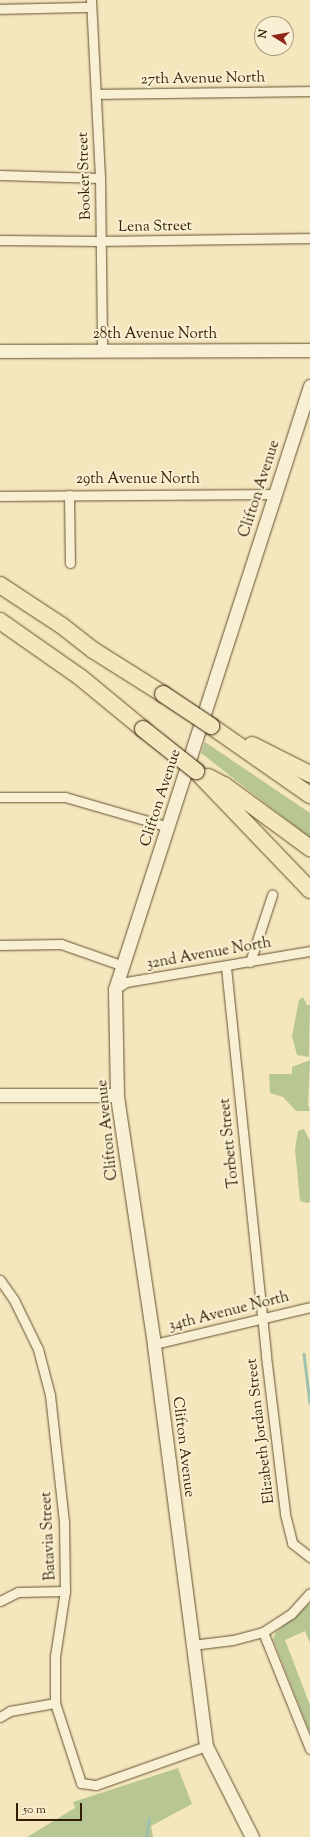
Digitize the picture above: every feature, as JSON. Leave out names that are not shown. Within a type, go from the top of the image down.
[{"type":"highway","points":[[0,585],[60,625],[93,650],[211,726],[310,795]]},
{"type":"highway","points":[[0,621],[80,677],[197,772],[310,890]]},
{"type":"highway","points":[[211,726],[310,774]]},
{"type":"highway","points":[[197,772],[224,785],[310,848]]},
{"type":"street","points":[[0,9],[91,4]]},
{"type":"street","name":"Booker Street","points":[[91,4],[100,178],[102,352]]},
{"type":"street","name":"27th Avenue North","points":[[96,94],[310,92]]},
{"type":"street","points":[[0,175],[100,178]]},
{"type":"street","name":"Lena Street","points":[[0,240],[101,242],[310,238]]},
{"type":"street","name":"28th Avenue North","points":[[0,351],[102,352],[310,350]]},
{"type":"street","name":"Clifton Avenue","points":[[252,1837],[206,1746],[154,1344],[117,1095],[115,989],[121,965],[169,827],[310,386]]},
{"type":"street","name":"29th Avenue North","points":[[0,496],[276,494]]},
{"type":"street","points":[[69,495],[70,563]]},
{"type":"street","points":[[0,797],[65,797],[169,827]]},
{"type":"street","points":[[250,962],[272,895]]},
{"type":"street","points":[[0,945],[61,944],[121,965]]},
{"type":"street","name":"32nd Avenue North","points":[[115,989],[126,982],[226,967],[310,951]]},
{"type":"street","name":"Torbett Street","points":[[226,967],[262,1316]]},
{"type":"street","points":[[0,1095],[117,1095]]},
{"type":"street","name":"Batavia Street","points":[[0,1280],[14,1300],[38,1349],[50,1396],[64,1522],[66,1591],[55,1656],[55,1703],[81,1783],[96,1785],[206,1746]]},
{"type":"street","name":"34th Avenue North","points":[[154,1344],[262,1316],[310,1307]]},
{"type":"street","name":"Elizabeth Jordan Street","points":[[262,1316],[288,1532],[295,1546],[310,1557]]},
{"type":"street","points":[[0,1601],[18,1592],[66,1591]]},
{"type":"street","points":[[192,1645],[233,1640],[263,1632],[291,1614],[310,1593]]},
{"type":"street","points":[[263,1632],[310,1749]]},
{"type":"street","points":[[0,1717],[10,1710],[55,1703]]},
{"type":"green space","points":[[205,742],[310,813],[310,838],[201,753]]},
{"type":"green space","points":[[303,997],[307,1005],[310,1005],[309,1057],[297,1055],[292,1036],[299,1000]]},
{"type":"green space","points":[[310,1060],[308,1105],[310,1111],[296,1111],[283,1097],[270,1093],[269,1074],[292,1074],[292,1067]]},
{"type":"green space","points":[[304,1129],[310,1141],[310,1202],[307,1203],[300,1201],[295,1149],[298,1131]]},
{"type":"green space","points":[[310,1603],[310,1643],[305,1631],[285,1640],[310,1705],[310,1733],[273,1639],[276,1632]]},
{"type":"green space","points":[[178,1768],[192,1804],[151,1826],[153,1837],[27,1837],[75,1808],[73,1802]]},
{"type":"waterway","points":[[304,1354],[310,1403]]},
{"type":"waterway","points":[[146,1837],[149,1819]]}]
